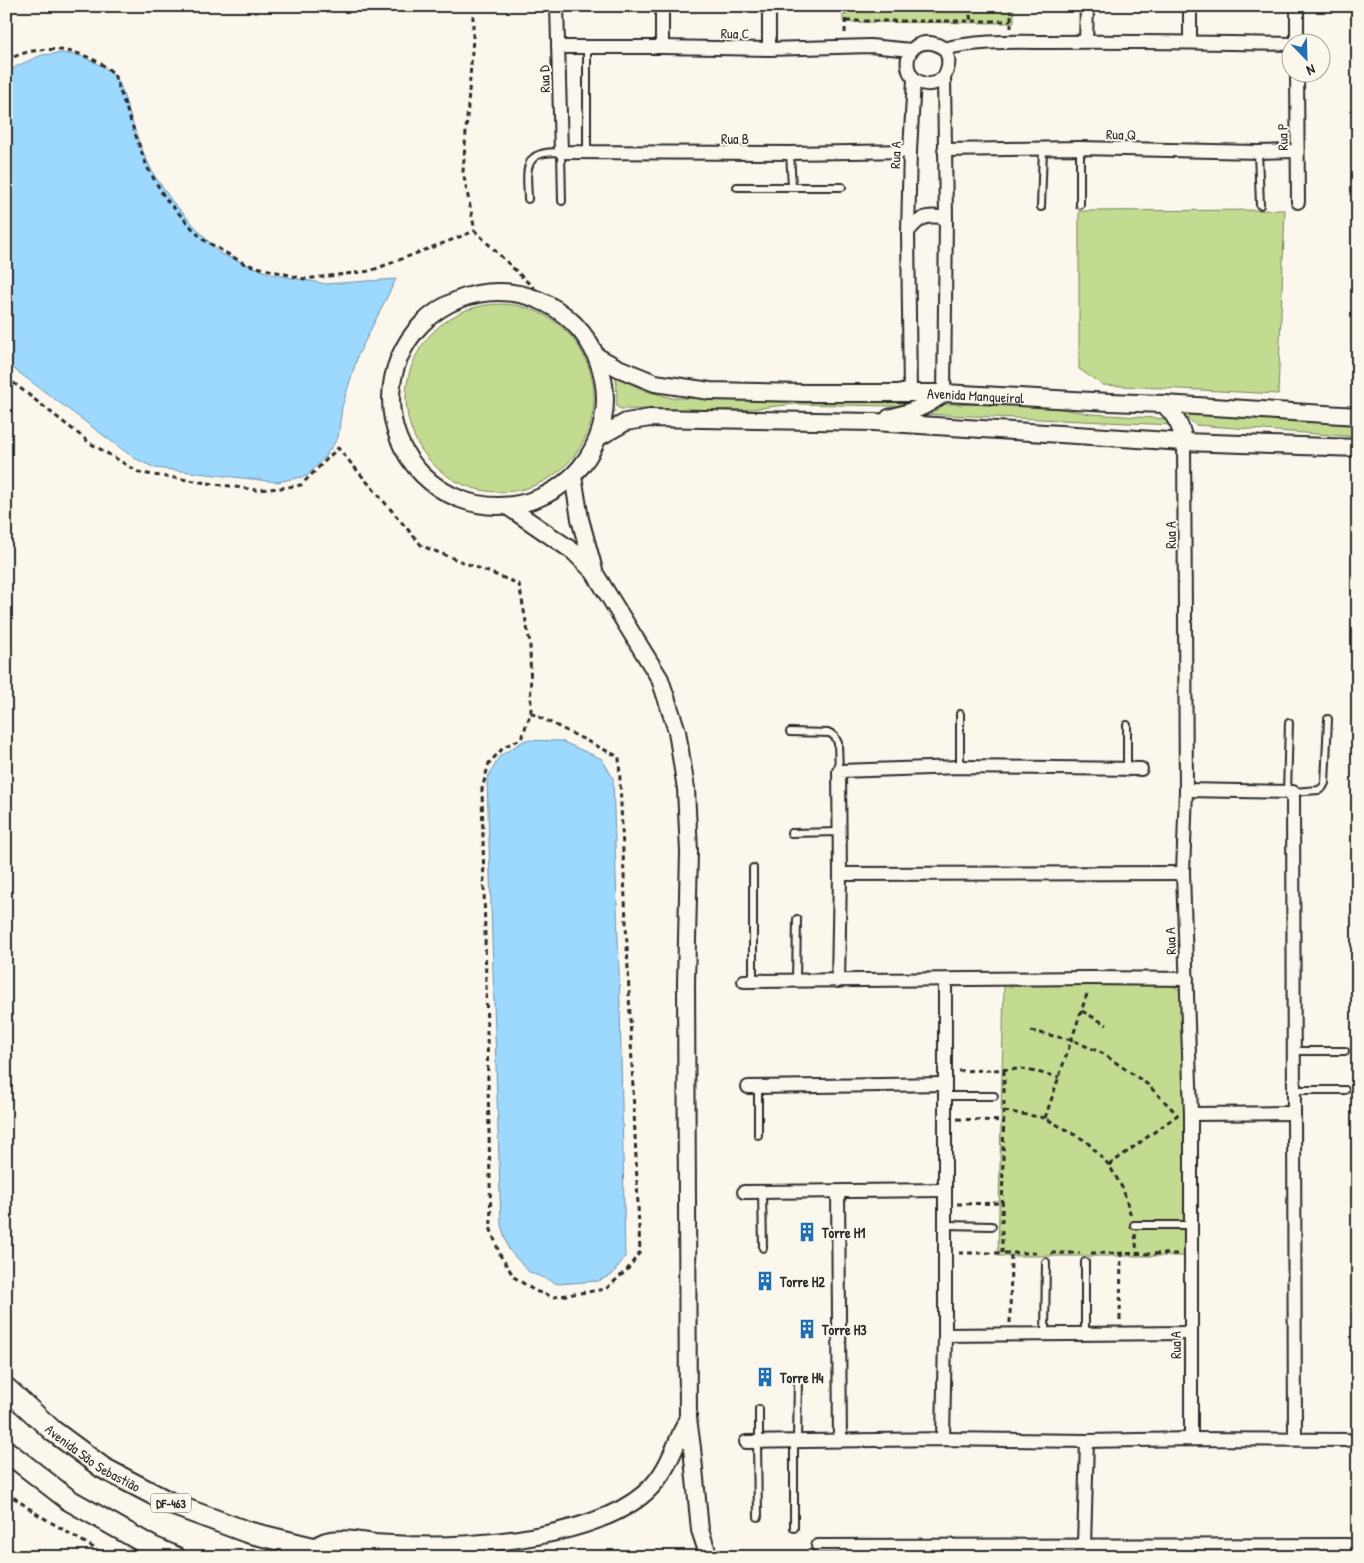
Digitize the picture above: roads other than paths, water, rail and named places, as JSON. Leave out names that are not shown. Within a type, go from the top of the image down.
[{"type":"main road","name":"Avenida São Sebastião","points":[[6,1388],[53,1431],[103,1468],[174,1505],[247,1532],[312,1548],[364,1557]]},
{"type":"main road","points":[[6,1451],[69,1500],[152,1547],[175,1557]]},
{"type":"street","name":"Rua D","points":[[558,6],[561,152]]},
{"type":"street","points":[[662,6],[662,46]]},
{"type":"street","points":[[769,6],[769,48]]},
{"type":"street","points":[[1086,41],[1087,6]]},
{"type":"street","points":[[1190,6],[1190,42]]},
{"type":"street","points":[[1296,6],[1296,32]]},
{"type":"street","points":[[911,50],[920,44],[930,42],[938,44],[944,49],[949,58],[949,68],[944,77],[935,83],[924,84],[914,78]]},
{"type":"street","points":[[944,49],[956,46],[1011,42],[1282,44]]},
{"type":"street","name":"Rua C","points":[[558,47],[885,47],[911,50]]},
{"type":"street","name":"Rua A","points":[[910,392],[908,232],[914,78],[908,70],[911,50]]},
{"type":"street","points":[[874,422],[926,406],[944,393],[946,218],[944,77]]},
{"type":"street","name":"Rua P","points":[[1297,82],[1298,202]]},
{"type":"street","name":"Rua Q","points":[[944,150],[1080,148],[1258,152],[1298,151]]},
{"type":"street","name":"Rua B","points":[[561,152],[790,153],[910,151]]},
{"type":"street","points":[[908,232],[916,221],[924,218],[935,216],[946,218]]},
{"type":"street","points":[[479,292],[516,292],[550,304],[579,326],[598,357],[605,383],[606,410],[599,437],[588,458],[573,476],[543,497],[507,506],[471,503],[438,488],[411,463],[395,431],[390,395],[398,359],[416,328],[445,305],[479,292]]},
{"type":"street","name":"Avenida Mangueiral","points":[[598,357],[618,368],[655,383],[710,391],[944,393],[1358,416]]},
{"type":"street","points":[[1164,404],[1177,419],[1184,442]]},
{"type":"street","points":[[599,437],[626,422],[650,418],[874,422],[1184,442],[1358,448]]},
{"type":"street","name":"Rua A","points":[[1184,442],[1186,790],[1183,873],[1191,1114],[1190,1438]]},
{"type":"street","points":[[573,476],[580,519],[594,572]]},
{"type":"street","points":[[507,506],[574,552],[594,572],[660,679],[677,731],[686,789],[689,852],[686,983],[688,1418],[700,1530],[709,1557]]},
{"type":"street","points":[[838,981],[839,770],[960,767],[1141,769]]},
{"type":"street","points":[[1186,790],[1290,792],[1295,1051],[1296,1439]]},
{"type":"street","points":[[840,874],[1183,873]]},
{"type":"street","points":[[749,981],[1187,979]]},
{"type":"street","points":[[943,1439],[945,1335],[945,980]]},
{"type":"street","points":[[753,1087],[945,1084]]},
{"type":"street","points":[[1191,1114],[1294,1113]]},
{"type":"street","points":[[744,1192],[944,1190]]},
{"type":"street","points":[[838,1192],[840,1440]]},
{"type":"street","points":[[945,1335],[1190,1333]]},
{"type":"street","points":[[312,1548],[326,1541],[342,1540],[427,1546],[475,1544],[523,1538],[563,1530],[595,1520],[625,1508],[638,1500],[653,1485],[670,1460],[688,1418]]},
{"type":"street","points":[[754,1442],[943,1439],[1087,1441],[1190,1438],[1347,1440]]},
{"type":"street","points":[[1084,1545],[1087,1441]]},
{"type":"street","points":[[818,1546],[1058,1548],[1084,1545],[1098,1551],[1334,1551],[1348,1545]]},
{"type":"lane","points":[[587,48],[587,153]]},
{"type":"lane","points":[[1080,148],[1080,206]]},
{"type":"lane","points":[[1041,207],[1043,149]]},
{"type":"lane","points":[[528,199],[528,164],[534,157],[541,154],[561,152],[562,201]]},
{"type":"lane","points":[[1258,152],[1260,205]]},
{"type":"lane","points":[[790,153],[792,186]]},
{"type":"lane","points":[[737,187],[842,186]]},
{"type":"lane","points":[[960,714],[960,767]]},
{"type":"lane","points":[[1289,723],[1290,792],[1319,790],[1323,788],[1325,783],[1328,719]]},
{"type":"lane","points":[[1127,725],[1127,768]]},
{"type":"lane","points":[[790,732],[830,733],[836,737],[839,770]]},
{"type":"lane","points":[[790,833],[839,832]]},
{"type":"lane","points":[[749,981],[753,868]]},
{"type":"lane","points":[[796,981],[797,919]]},
{"type":"lane","points":[[1295,1051],[1345,1051]]},
{"type":"lane","points":[[945,1084],[994,1096]]},
{"type":"lane","points":[[753,1087],[758,1135]]},
{"type":"lane","points":[[1295,1090],[1345,1090]]},
{"type":"lane","points":[[762,1192],[763,1248]]},
{"type":"lane","points":[[945,1225],[992,1226]]},
{"type":"lane","points":[[1134,1225],[1190,1225]]},
{"type":"lane","points":[[1045,1334],[1046,1262]]},
{"type":"lane","points":[[1085,1262],[1085,1334]]},
{"type":"lane","points":[[794,1528],[798,1380]]},
{"type":"lane","points":[[758,1517],[754,1442],[759,1409]]},
{"type":"water","points":[[62,53],[81,56],[112,73],[120,84],[140,146],[154,175],[172,201],[219,253],[271,274],[326,284],[396,279],[358,355],[342,407],[338,438],[324,458],[307,476],[277,482],[155,468],[134,458],[6,363],[6,73],[42,55]]},
{"type":"water","points":[[525,740],[561,741],[602,759],[613,778],[625,1257],[612,1275],[598,1281],[558,1284],[529,1272],[509,1250],[501,1225],[487,779],[500,756]]},
{"type":"place","name":"Torre H1","points":[[807,1232]]},
{"type":"place","name":"Torre H2","points":[[765,1281]]},
{"type":"place","name":"Torre H3","points":[[807,1329]]},
{"type":"place","name":"Torre H4","points":[[765,1377]]}]
